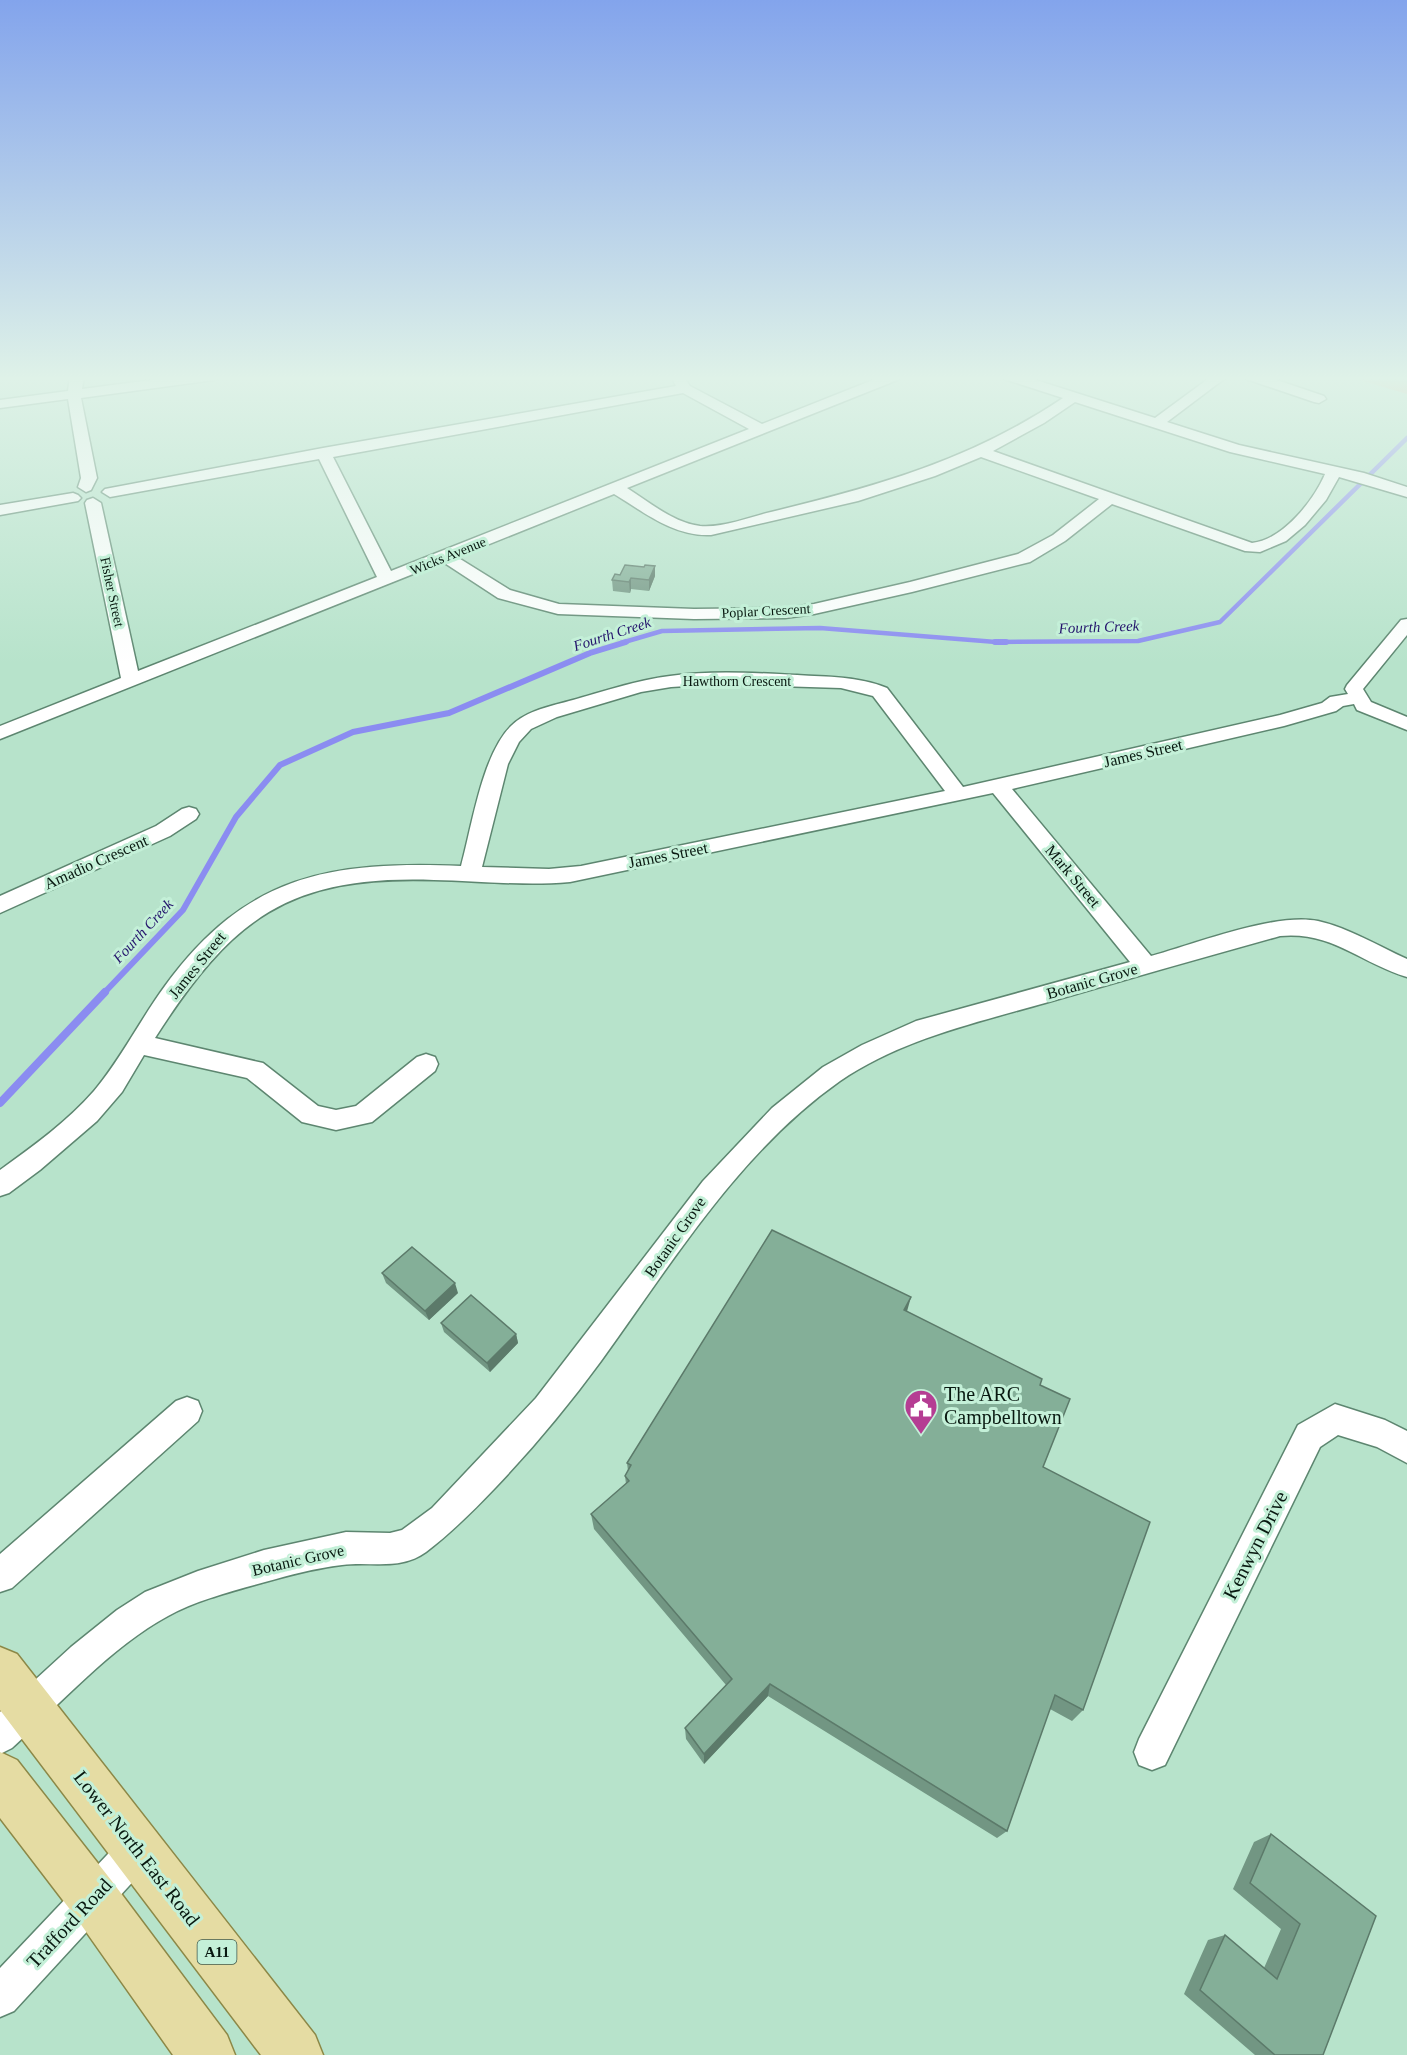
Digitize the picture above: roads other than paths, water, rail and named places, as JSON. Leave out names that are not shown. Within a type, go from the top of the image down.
[{"type":"main road","name":"Lower North East Road","points":[[0,1671],[15,1722],[138,1849],[295,2055]]},
{"type":"main road","points":[[0,1777],[93,1898],[207,2055]]},
{"type":"street","name":"Fisher Street","points":[[87,472],[131,681]]},
{"type":"street","points":[[0,510],[73,498],[81,503],[101,486],[110,489],[110,492],[217,472]]},
{"type":"street","points":[[333,472],[387,580]]},
{"type":"street","name":"Wicks Avenue","points":[[0,733],[657,472]]},
{"type":"street","points":[[616,488],[685,528],[702,531],[817,507],[912,481],[933,472]]},
{"type":"street","points":[[1033,472],[1251,548],[1261,549],[1275,542],[1288,531],[1322,496],[1334,472]]},
{"type":"street","points":[[1338,472],[1407,492]]},
{"type":"street","name":"Poplar Crescent","points":[[446,557],[504,594],[558,609],[694,614],[785,613],[814,609],[912,587],[1024,558],[1059,538],[1109,499]]},
{"type":"street","points":[[1407,624],[1354,688],[1364,706],[1407,724]]},
{"type":"street","name":"Hawthorn Crescent","points":[[470,874],[498,764],[503,749],[518,730],[529,721],[560,710],[671,681],[726,678],[868,686],[880,693],[958,794]]},
{"type":"street","name":"James Street","points":[[0,1185],[48,1149],[83,1118],[113,1085],[138,1044],[205,951],[230,925],[273,899],[300,887],[352,873],[388,871],[552,876],[578,873],[908,808],[958,794],[1284,720],[1329,707],[1337,701],[1358,698]]},
{"type":"street","name":"Mark Street","points":[[998,786],[1147,966]]},
{"type":"street","name":"Amadio Crescent","points":[[0,906],[164,831],[189,814]]},
{"type":"street","name":"Botanic Grove","points":[[15,1722],[83,1659],[129,1622],[174,1596],[264,1566],[346,1548],[390,1549],[409,1545],[427,1533],[443,1519],[560,1394],[709,1190],[754,1142],[820,1082],[887,1042],[924,1028],[1296,926],[1331,933],[1407,969]]},
{"type":"street","points":[[138,1044],[254,1070],[311,1115],[336,1120],[363,1115],[426,1064]]},
{"type":"street","points":[[0,1576],[187,1411]]},
{"type":"street","name":"Kenwyn Drive","points":[[1152,1752],[1309,1436],[1335,1419],[1385,1435],[1407,1448]]},
{"type":"street","name":"Trafford Road","points":[[0,1997],[138,1849]]},
{"type":"waterway","name":"Fourth Creek","points":[[996,642],[1138,641],[1220,622],[1373,472]]},
{"type":"waterway","name":"Fourth Creek","points":[[621,643],[662,631],[820,628],[996,642]]},
{"type":"waterway","name":"Fourth Creek","points":[[104,993],[183,910],[236,817],[280,765],[353,732],[449,713],[590,653],[626,642]]},
{"type":"waterway","name":"Fourth Creek","points":[[996,642],[1006,642]]},
{"type":"waterway","name":"Fourth Creek","points":[[0,1103],[105,992]]},
{"type":"place","name":"The ARC Campbelltown","points":[[921,1435]]}]
